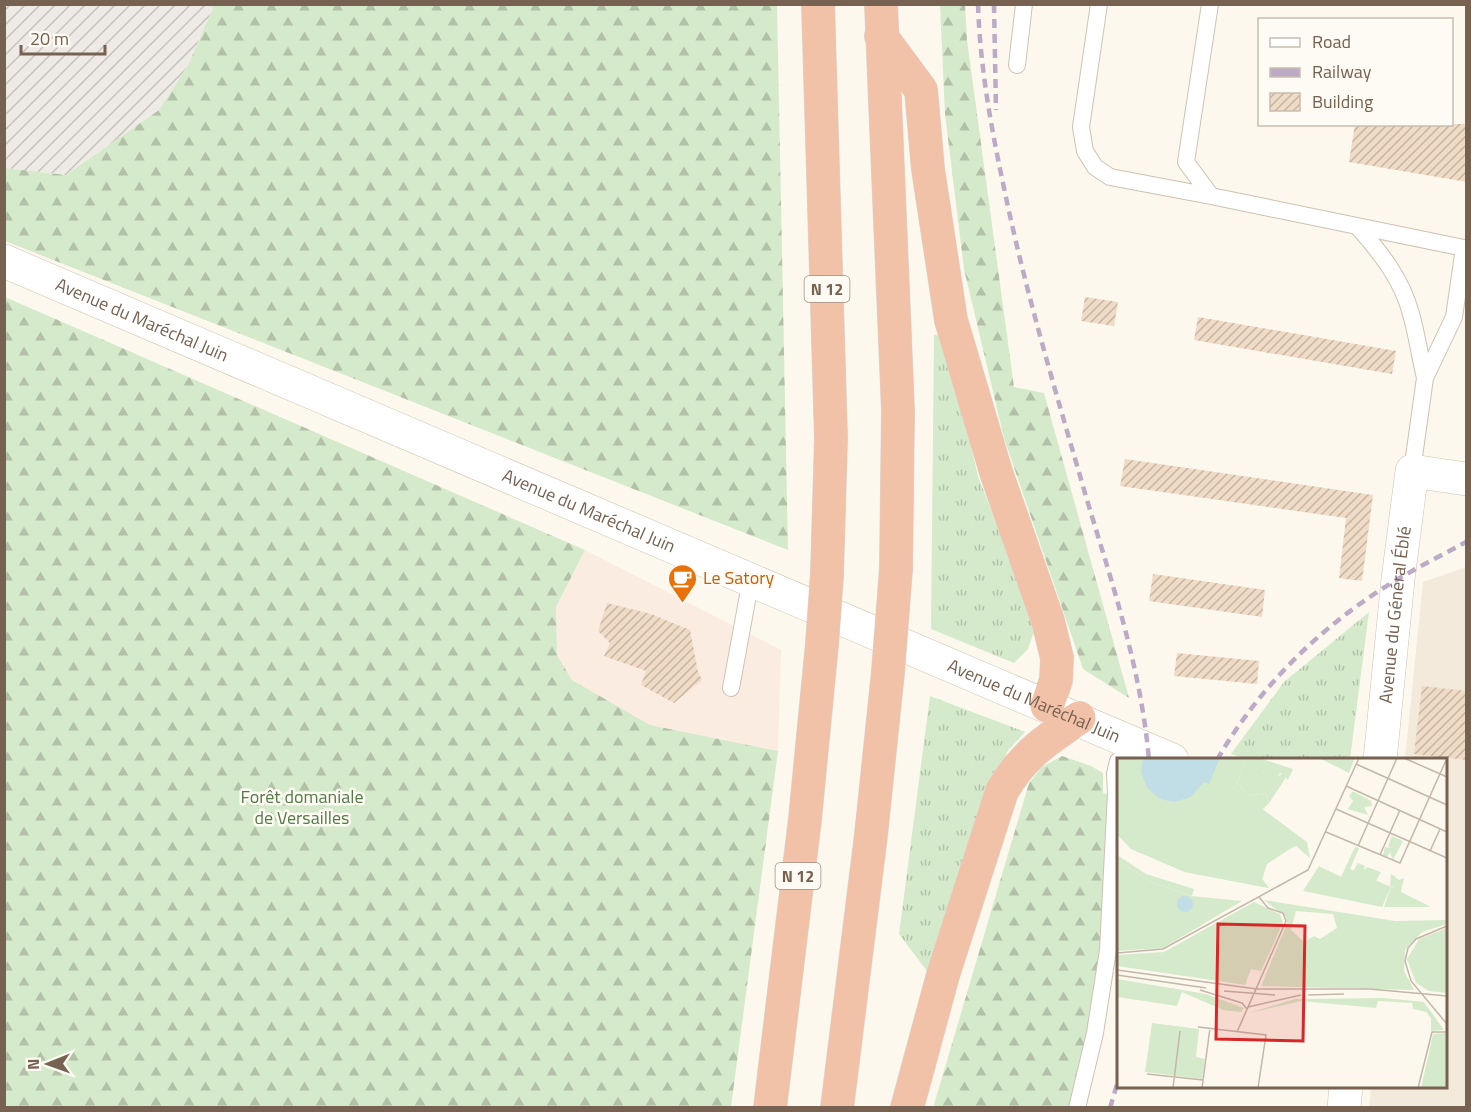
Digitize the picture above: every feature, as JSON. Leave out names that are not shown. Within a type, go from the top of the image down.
[{"type":"highway","name":"N 12","points":[[770,1107],[805,819],[827,574],[831,438],[818,4]]},
{"type":"highway","points":[[837,1107],[871,835],[896,569],[898,411],[881,4]]},
{"type":"highway","points":[[881,36],[921,90],[928,170],[951,320],[996,472],[1048,621],[1058,658],[1056,680],[1047,706]]},
{"type":"highway","points":[[907,1107],[943,975],[1002,791],[1029,754],[1079,718]]},
{"type":"street","name":"Avenue du Maréchal Juin","points":[[4,261],[28,269],[1079,718],[1121,753],[1164,758]]},
{"type":"street","points":[[1412,471],[1467,479]]},
{"type":"street","name":"Avenue du Général Éblé","points":[[1380,758],[1398,579],[1412,471]]},
{"type":"street","points":[[1344,1107],[1346,1088]]},
{"type":"lane","points":[[1017,65],[1024,4]]},
{"type":"lane","points":[[1099,4],[1081,128],[1085,151],[1095,167],[1110,177],[1465,247],[1455,317],[1425,378],[1412,471]]},
{"type":"lane","points":[[1210,4],[1186,162],[1211,196]]},
{"type":"lane","points":[[1357,226],[1381,253],[1400,284],[1411,313],[1425,378]]},
{"type":"lane","points":[[731,688],[751,579]]},
{"type":"lane","points":[[1077,1107],[1095,1033],[1108,950],[1117,767]]},
{"type":"shaded area","points":[[5,5],[211,5],[213,8],[188,65],[159,110],[66,175],[5,168]]},
{"type":"shaded area","points":[[585,550],[781,650],[778,751],[650,725],[572,680],[557,655],[556,607]]},
{"type":"shaded area","points":[[1466,567],[1466,1107],[1369,1108],[1371,1088],[1447,1088],[1447,758],[1405,758],[1423,582]]},
{"type":"green space","points":[[211,5],[777,5],[788,550],[5,241],[5,168],[66,175],[159,110],[188,65],[213,8]]},
{"type":"green space","points":[[940,5],[965,5],[967,40],[1014,387],[1044,393],[1129,698],[1083,669],[1004,438],[964,269],[945,114]]},
{"type":"green space","name":"Forêt domaniale de Versailles","points":[[5,297],[585,550],[556,607],[557,655],[572,680],[650,725],[778,751],[731,1107],[5,1107]]},
{"type":"green space","points":[[934,335],[945,336],[978,476],[1036,626],[1028,649],[1014,663],[931,629]]},
{"type":"green space","points":[[1369,612],[1350,758],[1242,758],[1231,754],[1284,682]]},
{"type":"green space","points":[[930,696],[1025,732],[1007,752],[927,971],[899,934]]},
{"type":"green space","points":[[1062,756],[1091,766],[1103,773],[1103,793],[1113,796],[1092,1029],[1071,1107],[933,1108],[1029,783],[1042,767]]},
{"type":"building","points":[[1467,124],[1467,182],[1349,162],[1355,126]]},
{"type":"building","points":[[1085,297],[1118,302],[1114,326],[1081,321]]},
{"type":"building","points":[[1198,317],[1396,351],[1392,374],[1194,340]]},
{"type":"building","points":[[1125,459],[1373,495],[1362,581],[1339,578],[1346,518],[1120,486]]},
{"type":"building","points":[[1153,574],[1265,590],[1262,617],[1149,601]]},
{"type":"building","points":[[607,603],[651,614],[690,630],[698,672],[702,680],[674,703],[641,685],[646,671],[604,656],[610,643],[598,631]]},
{"type":"building","points":[[1177,653],[1259,661],[1257,684],[1174,676]]},
{"type":"building","points":[[1422,686],[1467,691],[1467,760],[1414,754]]},
{"type":"railway","points":[[978,4],[987,97],[1013,228],[1043,345],[1125,628],[1140,693],[1149,758]]},
{"type":"railway","points":[[994,4],[996,110]]},
{"type":"railway","points":[[1218,758],[1253,706],[1296,658],[1320,636],[1371,596],[1406,574],[1466,542]]},
{"type":"railway","points":[[1110,1108],[1117,1084]]},
{"type":"place","name":"Le Satory","points":[[682,604]]}]
